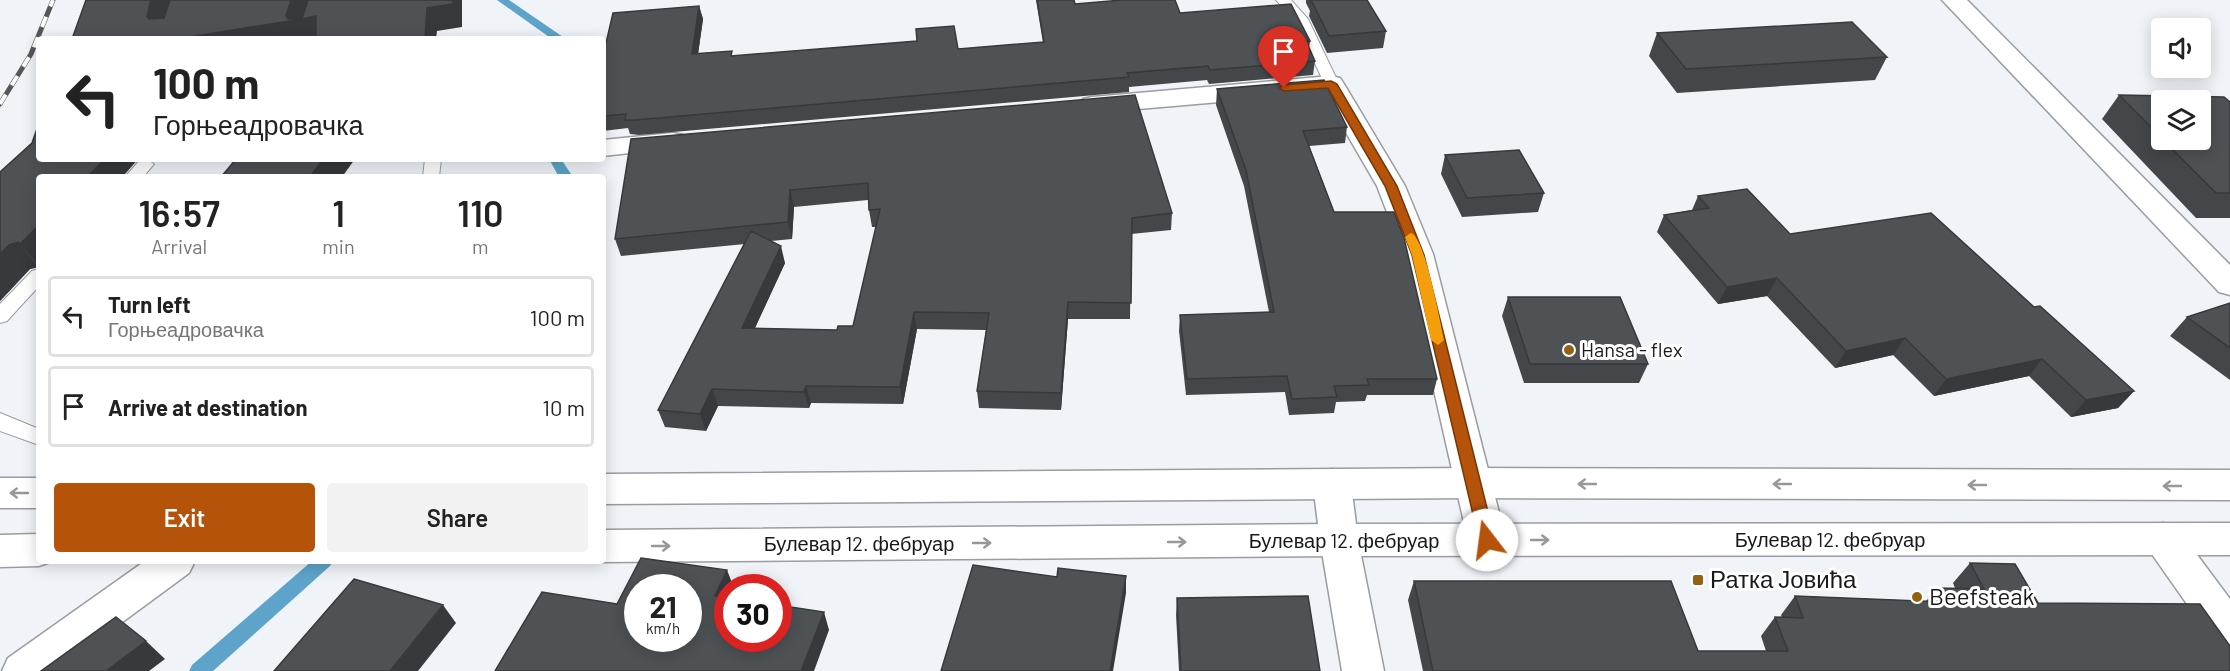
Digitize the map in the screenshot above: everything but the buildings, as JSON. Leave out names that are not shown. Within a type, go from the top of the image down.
[{"type":"main road","points":[[1954,0],[2230,284]]},
{"type":"main road","points":[[1069,107],[1331,84],[1391,186],[1418,255],[1471,483],[1487,540]]},
{"type":"main road","points":[[606,148],[699,139]]},
{"type":"main road","points":[[606,489],[1471,483],[2230,486]]},
{"type":"main road","points":[[1332,484],[1339,540],[1363,671]]},
{"type":"main road","points":[[0,493],[36,493]]},
{"type":"main road","points":[[2163,539],[2230,631]]},
{"type":"main road","name":"Булевар 12. фебруар","points":[[606,546],[1339,540],[2230,539]]},
{"type":"main road","points":[[0,551],[36,550]]},
{"type":"main road","points":[[23,671],[171,564]]},
{"type":"lane","points":[[308,36],[317,0]]},
{"type":"lane","points":[[1283,0],[1301,19],[1331,84]]},
{"type":"lane","points":[[136,174],[146,164]]},
{"type":"lane","points":[[0,316],[36,278]]},
{"type":"lane","points":[[0,421],[16,430],[36,436]]},
{"type":"waterway","points":[[502,0],[556,36]]},
{"type":"waterway","points":[[557,162],[564,174]]},
{"type":"waterway","points":[[199,671],[321,564]]},
{"type":"railway","points":[[38,36],[53,0]]},
{"type":"railway","points":[[0,104],[31,54],[36,42]]},
{"type":"slow traffic","points":[[1411,237],[1418,255],[1438,340]]},
{"type":"place","name":"Hansa - flex","points":[[1569,350]]},
{"type":"place","name":"Ратка Јовића","points":[[1698,580]]},
{"type":"place","name":"Beefsteak","points":[[1917,597]]},
{"type":"route","points":[[1284,88],[1331,84],[1391,186],[1418,255],[1455,417],[1487,540]]}]
